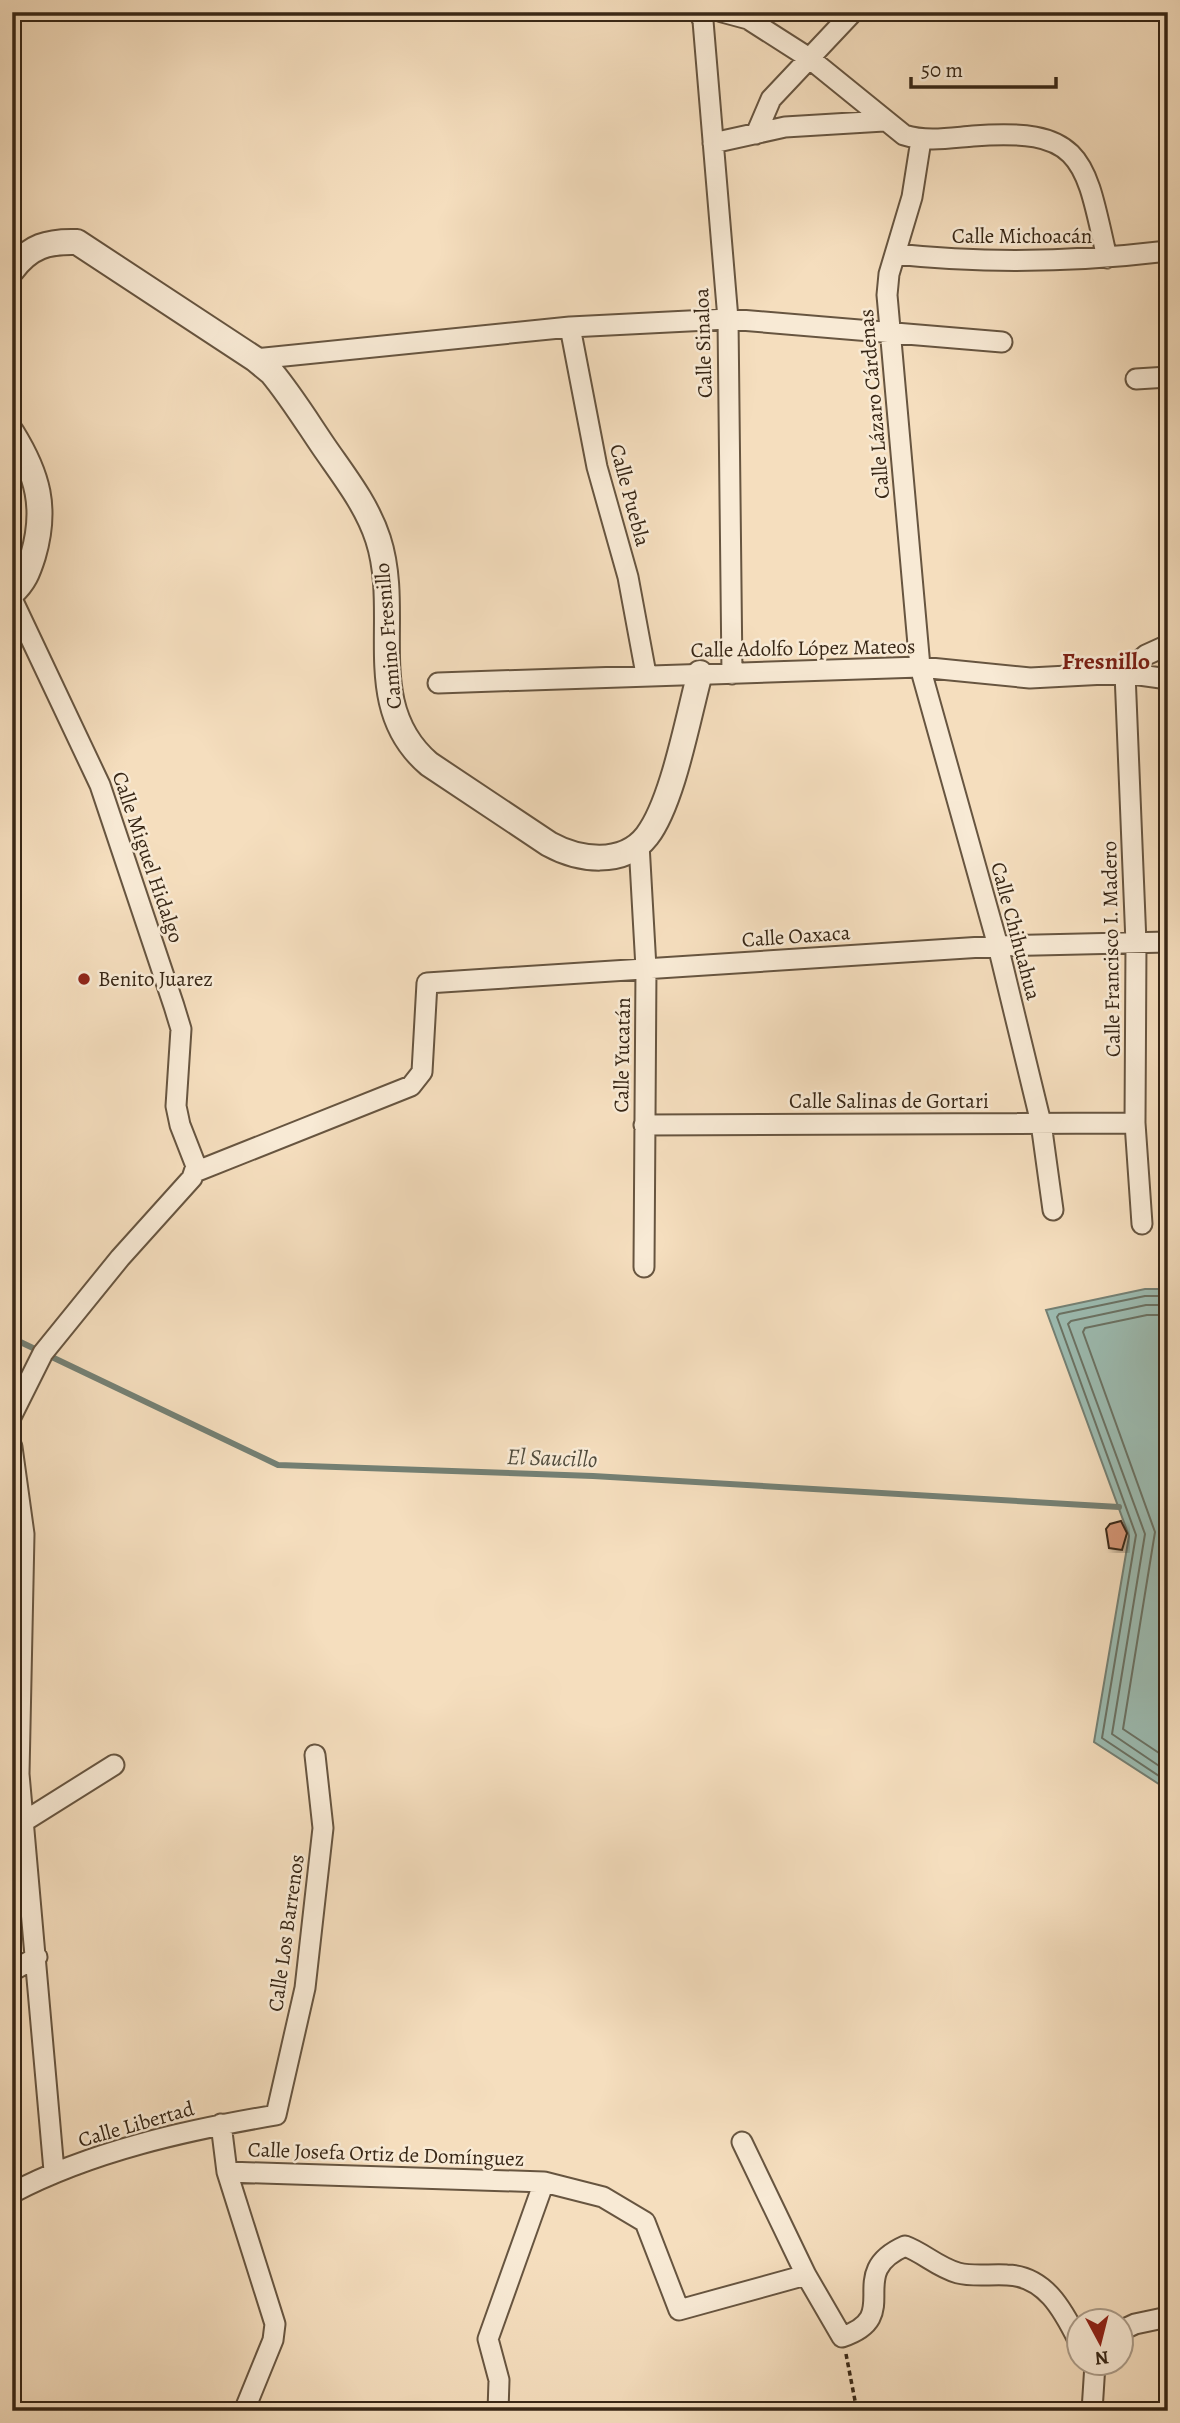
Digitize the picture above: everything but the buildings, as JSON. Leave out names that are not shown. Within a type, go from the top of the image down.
[{"type":"street","name":"Calle Sinaloa","points":[[699,12],[703,21],[727,319],[732,674]]},
{"type":"street","points":[[722,12],[748,19],[809,58],[904,135],[921,140],[1012,133],[1049,138],[1070,152],[1083,171],[1093,196],[1107,258]]},
{"type":"street","points":[[756,134],[771,99],[853,12]]},
{"type":"street","points":[[713,144],[785,127],[884,121]]},
{"type":"street","name":"Calle Lázaro Cárdenas","points":[[920,667],[887,295],[889,274],[912,197],[921,140]]},
{"type":"street","name":"Camino Fresnillo","points":[[12,270],[30,251],[43,244],[77,242],[255,359],[290,397],[362,503],[379,540],[386,594],[391,705],[401,734],[412,750],[568,855],[601,859],[639,844]]},
{"type":"street","name":"Calle Michoacán","points":[[895,254],[998,262],[1107,258],[1168,251]]},
{"type":"street","points":[[255,359],[570,327],[727,319],[1002,342]]},
{"type":"street","name":"Calle Puebla","points":[[570,327],[597,467],[628,577],[646,674]]},
{"type":"street","points":[[1136,379],[1168,377]]},
{"type":"street","points":[[12,433],[28,458],[35,479],[41,526],[23,584],[12,596]]},
{"type":"street","name":"Calle Miguel Hidalgo","points":[[12,596],[100,785],[174,1006],[181,1029],[176,1106],[180,1125],[196,1158],[195,1172]]},
{"type":"street","points":[[1125,673],[1146,655],[1168,645]]},
{"type":"street","name":"Calle Adolfo López Mateos","points":[[438,683],[920,667],[1030,678],[1125,673],[1168,679]]},
{"type":"street","name":"Calle Chihuahua","points":[[920,667],[998,946],[1041,1123],[1053,1210]]},
{"type":"street","points":[[639,844],[652,827],[665,799],[700,673]]},
{"type":"street","name":"Calle Francisco I. Madero","points":[[1125,673],[1136,943],[1135,1124],[1142,1224]]},
{"type":"street","name":"Calle Yucatán","points":[[639,844],[646,968],[644,1268]]},
{"type":"street","name":"Calle Oaxaca","points":[[195,1172],[411,1086],[422,1072],[426,983],[998,946],[1168,942]]},
{"type":"street","name":"Calle Salinas de Gortari","points":[[644,1125],[1135,1124]]},
{"type":"street","points":[[12,1415],[43,1353],[195,1172]]},
{"type":"street","points":[[12,1447],[24,1534],[16,1774],[19,1825],[37,1957],[54,2171]]},
{"type":"street","name":"Calle Los Barrenos","points":[[276,2115],[305,1988],[323,1828],[315,1755]]},
{"type":"street","points":[[19,1825],[114,1765]]},
{"type":"street","points":[[12,1970],[37,1957]]},
{"type":"street","name":"Calle Libertad","points":[[12,2193],[54,2171],[221,2124],[276,2115]]},
{"type":"street","points":[[221,2124],[227,2172],[275,2324],[273,2340],[244,2411]]},
{"type":"street","points":[[742,2141],[806,2275],[842,2337],[868,2325],[872,2318],[876,2268],[884,2256],[905,2246],[922,2252],[938,2266],[959,2273],[1019,2275],[1032,2279],[1044,2287],[1064,2317]]},
{"type":"street","name":"Calle Josefa Ortiz de Domínguez","points":[[227,2172],[544,2182],[603,2197],[645,2222],[679,2311],[806,2275]]},
{"type":"street","points":[[498,2411],[499,2380],[488,2339],[544,2182]]},
{"type":"street","points":[[1134,2325],[1168,2317]]},
{"type":"street","points":[[1092,2411],[1093,2378]]},
{"type":"path","points":[[842,2337],[857,2411]]},
{"type":"water","points":[[1145,1289],[1168,1289],[1168,1790],[1094,1742],[1129,1536],[1046,1310]]},
{"type":"waterway","name":"El Saucillo","points":[[12,1338],[278,1465],[593,1476],[1119,1507]]},
{"type":"place","name":"Benito Juarez","points":[[84,979]]},
{"type":"district","name":"Fresnillo","points":[[1106,661]]}]
